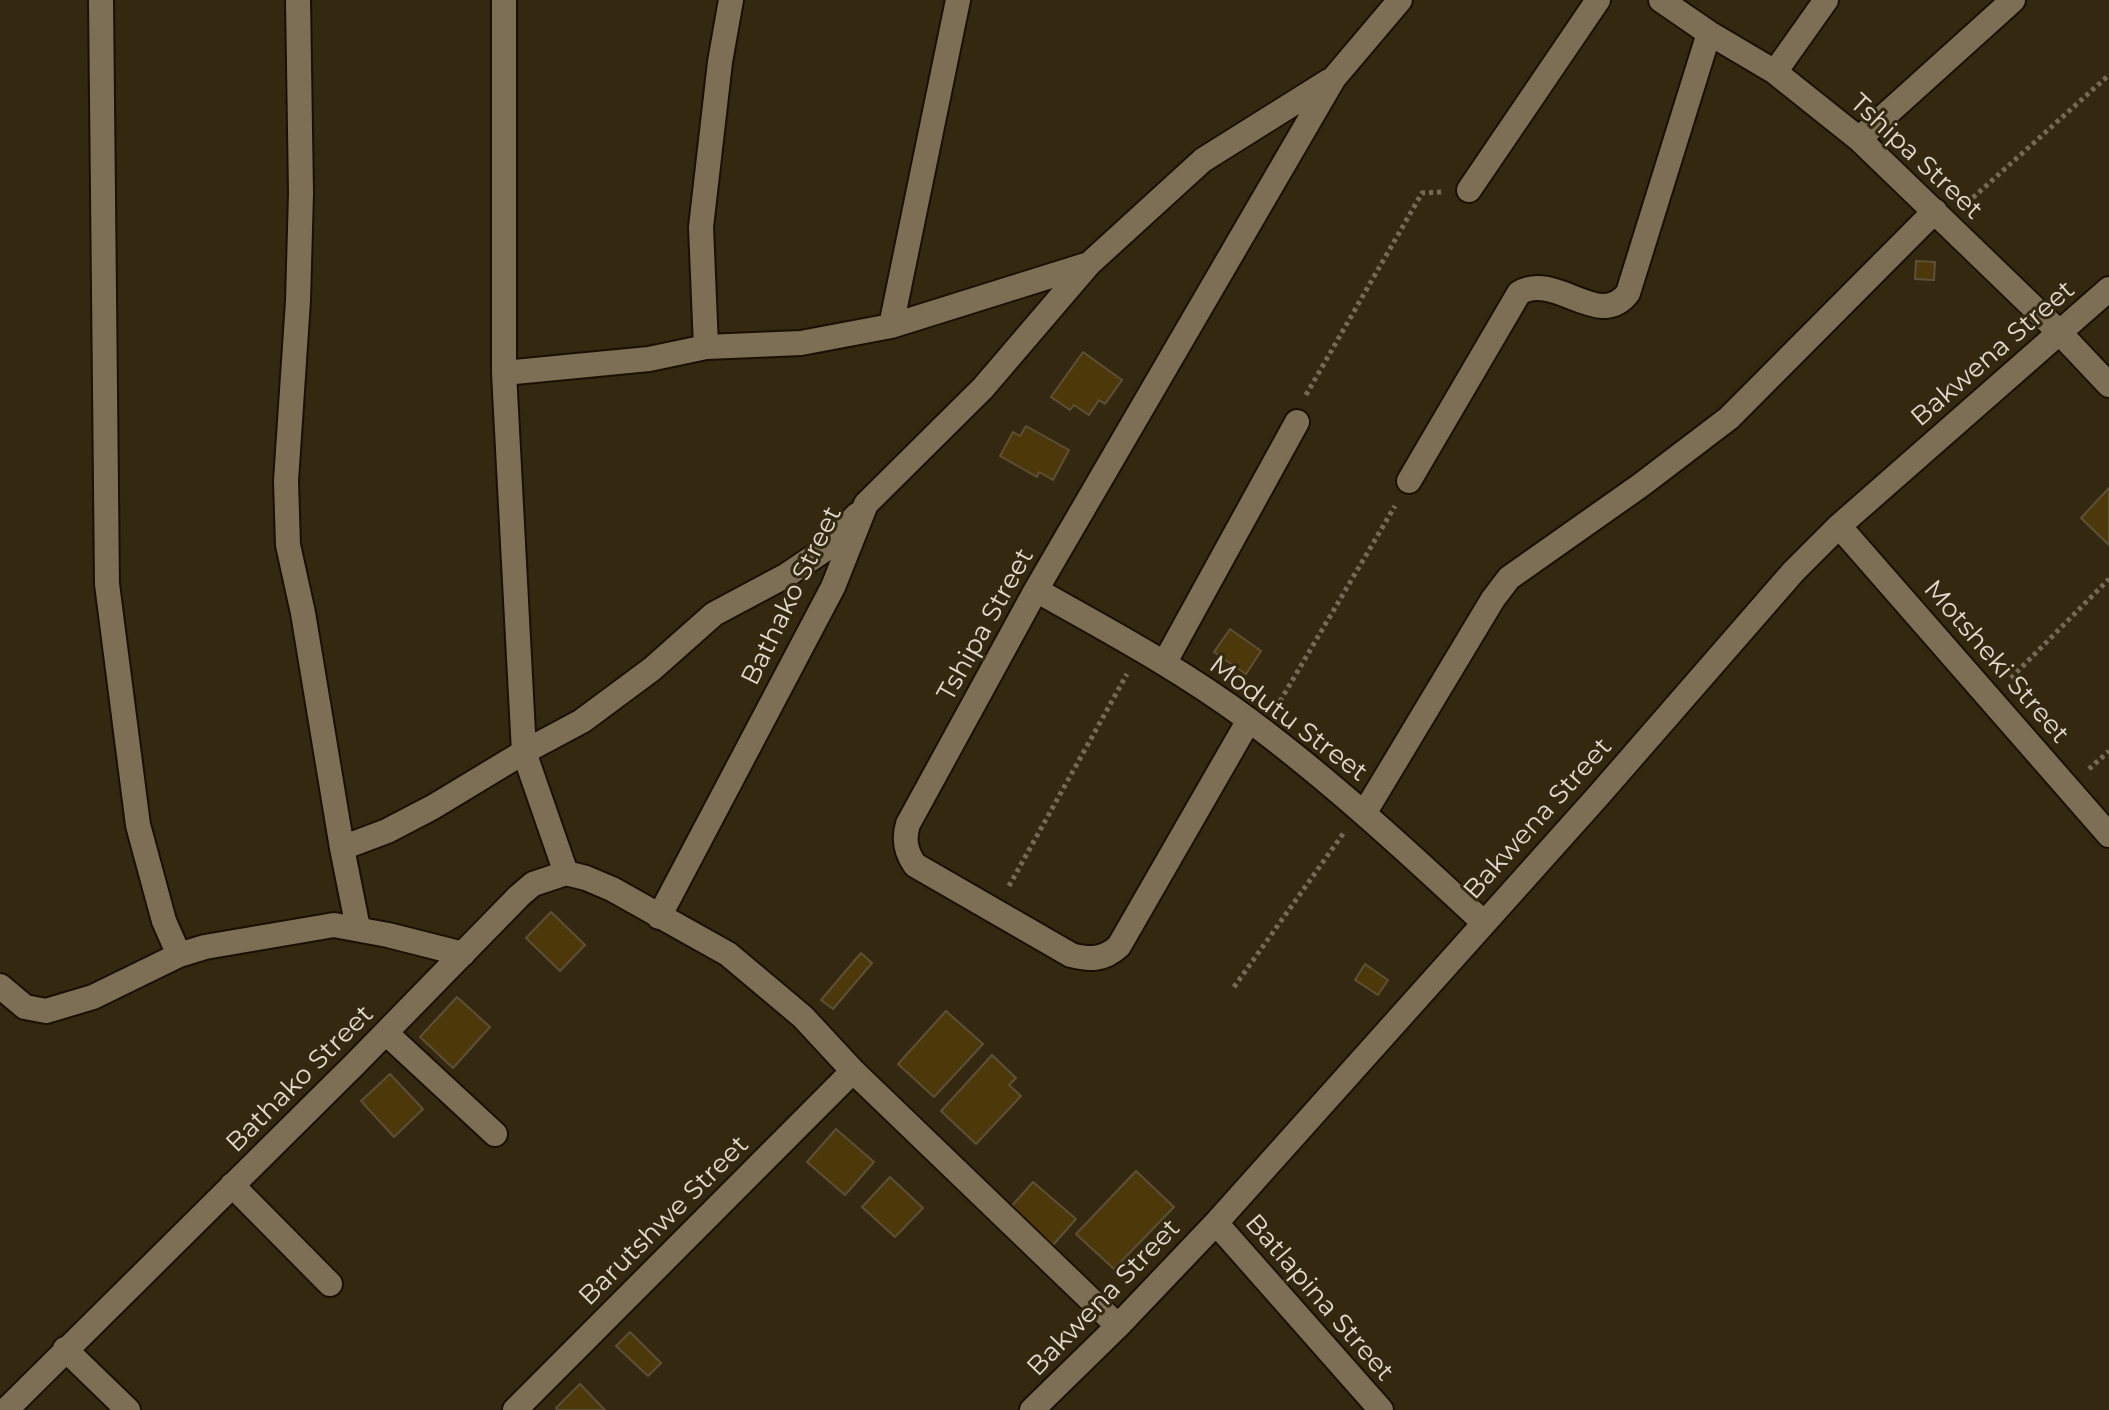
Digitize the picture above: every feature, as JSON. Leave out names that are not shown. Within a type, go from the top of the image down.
[{"type":"street","points":[[101,0],[107,584],[138,825],[164,921],[179,955]]},
{"type":"street","points":[[298,0],[301,193],[298,301],[286,481],[288,545],[303,613],[358,928]]},
{"type":"street","points":[[504,0],[504,373],[524,752],[566,873],[612,889],[728,954],[766,984],[1118,1326]]},
{"type":"street","points":[[706,347],[701,227],[720,62],[731,0]]},
{"type":"street","points":[[891,326],[958,0]]},
{"type":"street","name":"Tshipa Street","points":[[1256,726],[1119,946],[1111,954],[1095,959],[1071,955],[915,865],[907,850],[905,837],[908,824],[1036,590],[1334,78],[1400,0]]},
{"type":"street","points":[[1469,190],[1598,0]]},
{"type":"street","name":"Tshipa Street","points":[[1661,0],[1775,72],[1859,139],[2060,333],[2109,385]]},
{"type":"street","points":[[1775,72],[1826,0]]},
{"type":"street","points":[[1859,139],[2013,0]]},
{"type":"street","points":[[1409,481],[1519,293],[1529,288],[1543,287],[1604,307],[1620,303],[1628,293],[1709,33]]},
{"type":"street","name":"Bathako Street","points":[[659,917],[833,587],[866,504],[983,388],[1089,264],[1203,160],[1334,78]]},
{"type":"street","points":[[1363,811],[1493,599],[1509,578],[1641,485],[1729,418],[1940,216]]},
{"type":"street","points":[[504,373],[620,363],[706,347],[801,343],[891,326],[1089,264]]},
{"type":"street","name":"Bakwena Street","points":[[1032,1410],[1216,1223],[1599,795],[1751,618],[1839,526],[2109,289]]},
{"type":"street","points":[[1165,662],[1297,422]]},
{"type":"street","points":[[342,848],[387,831],[433,807],[582,721],[652,669],[714,614],[787,575],[824,550],[866,504]]},
{"type":"street","name":"Motsheki Street","points":[[1839,526],[2109,835]]},
{"type":"street","name":"Modutu Street","points":[[1036,590],[1165,662],[1256,726],[1363,811],[1483,922]]},
{"type":"street","name":"Bathako Street","points":[[6,1410],[533,884],[566,873]]},
{"type":"street","points":[[0,986],[25,1007],[46,1011],[93,997],[179,955],[205,947],[334,925],[463,954]]},
{"type":"street","points":[[386,1033],[495,1134]]},
{"type":"street","name":"Barutshwe Street","points":[[515,1410],[853,1071]]},
{"type":"street","points":[[232,1185],[330,1284]]},
{"type":"street","name":"Batlapina Street","points":[[1216,1223],[1381,1410]]},
{"type":"street","points":[[65,1349],[128,1410]]},
{"type":"path","points":[[1940,216],[2109,75]]},
{"type":"path","points":[[1297,422],[1303,401],[1422,193],[1469,190]]},
{"type":"path","points":[[1256,726],[1409,481]]},
{"type":"path","points":[[1992,698],[2109,579]]},
{"type":"path","points":[[995,911],[1141,649]]},
{"type":"path","points":[[1234,987],[1363,811]]},
{"type":"building","points":[[1916,261],[1935,262],[1934,280],[1915,279]]},
{"type":"building","points":[[1083,352],[1122,380],[1105,404],[1099,400],[1089,415],[1074,405],[1070,410],[1051,397]]},
{"type":"building","points":[[1026,426],[1069,450],[1053,480],[1039,472],[1037,477],[1000,456],[1013,432],[1020,436]]},
{"type":"building","points":[[2109,488],[2109,545],[2081,518]]},
{"type":"building","points":[[1230,629],[1261,651],[1246,674],[1214,652]]},
{"type":"building","points":[[551,912],[585,945],[560,971],[526,938]]},
{"type":"building","points":[[861,953],[872,963],[833,1009],[821,1000]]},
{"type":"building","points":[[1365,964],[1388,980],[1378,995],[1355,980]]},
{"type":"building","points":[[457,997],[490,1027],[453,1068],[420,1037]]},
{"type":"building","points":[[946,1011],[983,1044],[934,1097],[898,1064]]},
{"type":"building","points":[[992,1055],[1016,1078],[1009,1085],[1021,1096],[976,1144],[941,1111]]},
{"type":"building","points":[[390,1074],[423,1109],[394,1137],[361,1101]]},
{"type":"building","points":[[836,1129],[874,1162],[845,1195],[807,1162]]},
{"type":"building","points":[[1136,1171],[1174,1207],[1114,1269],[1076,1234]]},
{"type":"building","points":[[890,1177],[923,1208],[895,1237],[862,1207]]},
{"type":"building","points":[[1033,1182],[1076,1219],[1053,1245],[1010,1208]]},
{"type":"building","points":[[630,1332],[661,1363],[648,1376],[616,1346]]},
{"type":"building","points":[[580,1384],[605,1410],[556,1408]]}]
